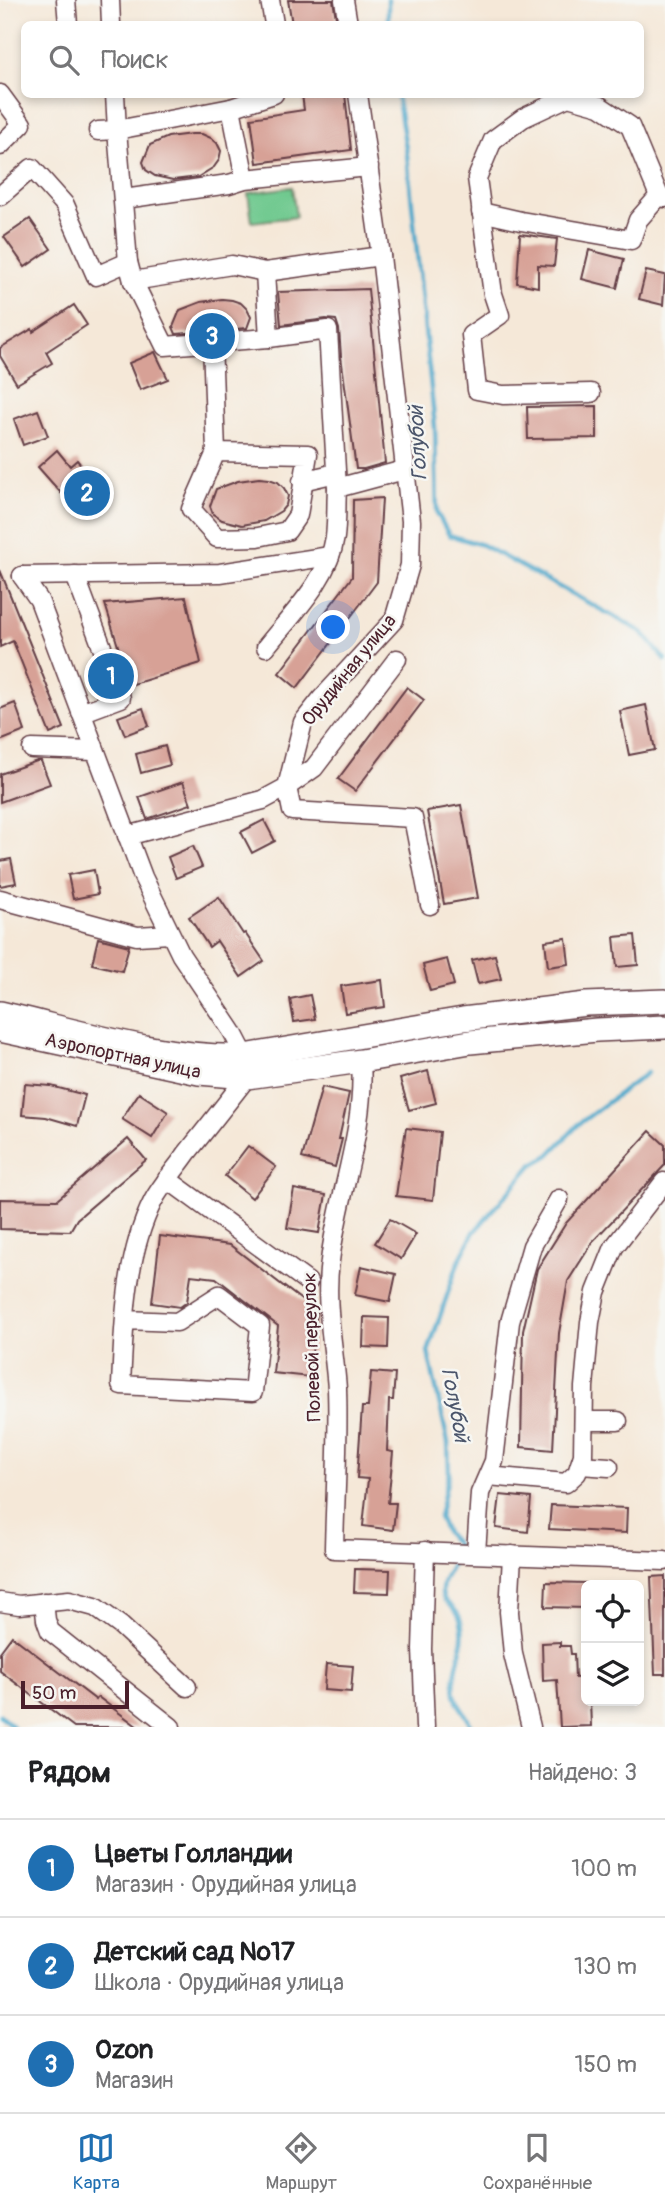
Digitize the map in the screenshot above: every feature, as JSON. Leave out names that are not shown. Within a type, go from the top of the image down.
[{"type":"main road","points":[[246,1067],[463,1019],[586,1004],[662,1000]]},
{"type":"main road","name":"Аэропортная улица","points":[[0,1013],[246,1067]]},
{"type":"main road","points":[[246,1067],[361,1061],[470,1042],[660,1029]]},
{"type":"main road","name":"Аэропортная улица","points":[[0,1030],[181,1070],[246,1067]]},
{"type":"street","points":[[66,0],[68,21]]},
{"type":"street","points":[[110,0],[111,21]]},
{"type":"street","points":[[270,0],[274,21]]},
{"type":"street","points":[[344,0],[348,21]]},
{"type":"street","points":[[0,94],[22,124],[0,146]]},
{"type":"street","points":[[115,98],[128,262],[133,281],[165,346],[269,338],[328,330],[336,480],[335,537],[320,577],[266,647]]},
{"type":"street","points":[[98,131],[117,130],[231,108],[262,98]]},
{"type":"street","name":"Орудийная улица","points":[[287,788],[303,722],[394,621],[410,565],[411,521],[381,256],[359,98]]},
{"type":"street","points":[[564,98],[523,118],[493,140],[477,178],[493,294],[499,315],[471,335],[477,390],[503,396],[592,393]]},
{"type":"street","points":[[481,212],[631,240],[638,220],[662,197],[630,126],[600,106],[574,98]]},
{"type":"street","points":[[231,108],[246,179]]},
{"type":"street","points":[[124,199],[229,184],[246,179],[369,167]]},
{"type":"street","points":[[0,196],[32,168],[65,205],[96,276],[128,262]]},
{"type":"street","points":[[133,281],[232,265],[265,272],[381,256]]},
{"type":"street","points":[[265,272],[269,338]]},
{"type":"street","points":[[212,342],[216,452],[191,509],[216,538],[258,537],[287,531],[298,514],[308,454],[216,452]]},
{"type":"street","points":[[302,481],[336,480],[404,470]]},
{"type":"street","points":[[125,1320],[177,1322],[219,1295],[260,1326],[253,1392],[121,1385],[125,1320],[138,1241],[153,1200],[246,1067],[232,1031],[181,954],[143,877],[39,600],[22,576],[220,573],[330,556]]},
{"type":"street","points":[[75,575],[121,698],[81,713]]},
{"type":"street","points":[[127,836],[263,800],[287,788],[314,768],[397,659]]},
{"type":"street","points":[[32,749],[95,751]]},
{"type":"street","points":[[287,788],[292,811],[413,818],[430,905]]},
{"type":"street","points":[[0,899],[137,936],[170,933]]},
{"type":"street","name":"Полевой переулок","points":[[361,1061],[362,1081],[356,1134],[330,1260],[327,1294],[337,1391],[334,1549],[434,1552]]},
{"type":"street","points":[[167,1179],[308,1282]]},
{"type":"street","points":[[488,1476],[566,1483],[577,1473],[583,1455],[584,1387],[590,1322],[596,1292],[614,1247],[664,1182]]},
{"type":"street","points":[[473,1553],[480,1493],[494,1461],[513,1310],[532,1246],[559,1199]]},
{"type":"street","points":[[584,1421],[618,1421]]},
{"type":"street","points":[[580,1465],[609,1467]]},
{"type":"street","points":[[425,1727],[422,1649],[434,1552],[665,1561]]},
{"type":"street","points":[[512,1555],[509,1612],[513,1654],[531,1727]]},
{"type":"street","points":[[0,1602],[19,1605],[69,1601],[95,1607],[121,1626],[187,1687]]},
{"type":"street","points":[[44,1602],[50,1632],[171,1727]]},
{"type":"green space","points":[[292,187],[296,217],[252,222],[248,193]]},
{"type":"building","points":[[288,0],[333,0],[336,21],[292,21]]},
{"type":"building","points":[[302,98],[345,98],[351,150],[257,163],[251,118],[304,110]]},
{"type":"building","points":[[202,134],[217,143],[221,151],[214,167],[198,177],[173,180],[155,176],[146,170],[143,162],[150,145],[168,137]]},
{"type":"building","points":[[30,219],[51,249],[25,267],[4,237]]},
{"type":"building","points":[[520,234],[557,239],[554,266],[538,265],[538,287],[517,283]]},
{"type":"building","points":[[589,250],[624,259],[617,288],[582,279]]},
{"type":"building","points":[[646,271],[665,275],[663,305],[639,299]]},
{"type":"building","points":[[368,289],[385,463],[356,469],[336,320],[281,325],[278,292]]},
{"type":"building","points":[[222,299],[241,303],[247,309],[251,317],[247,328],[176,334],[173,327],[180,310],[201,302]]},
{"type":"building","points":[[74,305],[87,325],[46,352],[52,363],[17,384],[0,356],[0,348],[32,329],[33,332]]},
{"type":"building","points":[[155,352],[168,379],[140,390],[129,363]]},
{"type":"building","points":[[597,406],[597,438],[528,439],[527,407]]},
{"type":"building","points":[[38,410],[48,436],[23,445],[14,419]]},
{"type":"building","points":[[57,450],[70,466],[77,460],[86,471],[61,493],[38,467]]},
{"type":"building","points":[[259,478],[278,482],[284,488],[288,496],[281,511],[264,521],[242,525],[222,520],[213,514],[210,506],[216,489],[238,481]]},
{"type":"building","points":[[382,498],[377,582],[297,688],[279,673],[352,577],[353,500]]},
{"type":"building","points":[[0,570],[64,728],[50,734],[13,641],[0,647]]},
{"type":"building","points":[[186,597],[201,663],[130,685],[105,604]]},
{"type":"building","points":[[407,687],[424,700],[355,791],[338,779]]},
{"type":"building","points":[[15,703],[25,731],[0,741],[0,709]]},
{"type":"building","points":[[646,705],[655,750],[629,755],[620,711]]},
{"type":"building","points":[[143,708],[149,726],[125,735],[118,717]]},
{"type":"building","points":[[165,746],[170,765],[141,773],[136,754]]},
{"type":"building","points":[[41,761],[50,784],[0,802],[0,774]]},
{"type":"building","points":[[183,782],[191,804],[147,819],[139,797]]},
{"type":"building","points":[[461,805],[478,898],[444,904],[427,811]]},
{"type":"building","points":[[264,820],[275,841],[252,853],[241,832]]},
{"type":"building","points":[[193,846],[202,867],[176,878],[168,857]]},
{"type":"building","points":[[11,859],[16,883],[0,886],[0,861]]},
{"type":"building","points":[[94,870],[98,894],[73,899],[68,875]]},
{"type":"building","points":[[219,897],[264,961],[241,977],[217,941],[209,947],[189,917]]},
{"type":"building","points":[[635,935],[638,965],[617,967],[614,937]]},
{"type":"building","points":[[98,938],[129,946],[122,971],[92,964]]},
{"type":"building","points":[[566,938],[569,964],[548,967],[545,941]]},
{"type":"building","points":[[495,955],[501,979],[478,984],[472,960]]},
{"type":"building","points":[[447,959],[454,985],[430,991],[423,965]]},
{"type":"building","points":[[382,980],[385,1007],[345,1013],[341,986]]},
{"type":"building","points":[[310,995],[315,1019],[294,1022],[290,999]]},
{"type":"building","points":[[428,1071],[436,1103],[409,1110],[400,1079]]},
{"type":"building","points":[[25,1084],[51,1086],[85,1095],[77,1126],[46,1117],[22,1115]]},
{"type":"building","points":[[322,1087],[349,1093],[335,1167],[302,1158]]},
{"type":"building","points":[[139,1093],[168,1112],[152,1138],[122,1119]]},
{"type":"building","points":[[406,1128],[440,1132],[433,1200],[396,1196]]},
{"type":"building","points":[[650,1131],[665,1145],[665,1165],[594,1240],[568,1281],[559,1333],[553,1450],[521,1447],[523,1331],[537,1269],[566,1223]]},
{"type":"building","points":[[128,1139],[146,1160],[77,1219],[70,1231],[0,1229],[0,1199],[57,1200]]},
{"type":"building","points":[[248,1146],[276,1167],[252,1198],[225,1176]]},
{"type":"building","points":[[294,1189],[326,1195],[319,1233],[287,1228]]},
{"type":"building","points":[[390,1219],[416,1234],[401,1259],[375,1243]]},
{"type":"building","points":[[160,1236],[230,1245],[317,1312],[309,1377],[273,1373],[278,1326],[216,1278],[191,1275],[187,1302],[180,1307],[152,1303]]},
{"type":"building","points":[[361,1266],[396,1274],[390,1302],[355,1295]]},
{"type":"building","points":[[364,1317],[389,1318],[388,1348],[363,1347]]},
{"type":"building","points":[[371,1372],[395,1374],[393,1400],[389,1400],[387,1451],[393,1452],[388,1503],[396,1503],[393,1530],[363,1526],[368,1479],[357,1478],[362,1407],[368,1407]]},
{"type":"building","points":[[500,1495],[531,1498],[528,1532],[496,1528]]},
{"type":"building","points":[[551,1505],[627,1508],[626,1533],[549,1529]]},
{"type":"building","points":[[355,1569],[390,1570],[389,1593],[354,1592]]},
{"type":"building","points":[[665,1576],[665,1674],[655,1674],[651,1577]]},
{"type":"building","points":[[546,1582],[581,1583],[581,1608],[545,1607]]},
{"type":"building","points":[[12,1636],[96,1700],[98,1697],[138,1727],[74,1727],[0,1671],[0,1652]]},
{"type":"building","points":[[560,1642],[560,1646],[570,1646],[571,1654],[574,1654],[575,1678],[581,1677],[581,1706],[590,1706],[591,1726],[560,1727],[557,1680],[543,1681],[542,1643]]},
{"type":"building","points":[[326,1664],[353,1666],[351,1692],[324,1690]]},
{"type":"waterway","name":"Голубой","points":[[388,0],[388,21]]},
{"type":"waterway","name":"Голубой","points":[[398,98],[407,155],[435,427],[437,513],[449,535],[482,545],[642,632],[665,660]]},
{"type":"waterway","name":"Голубой","points":[[456,1547],[439,1517],[449,1473],[448,1442],[428,1352],[458,1263],[474,1232],[532,1165],[549,1155],[580,1123],[647,1073]]},
{"type":"waterway","name":"Голубой","points":[[454,1560],[443,1582],[442,1594],[457,1612],[462,1626],[454,1688],[457,1701],[471,1727]]},
{"type":"waterway","points":[[0,1715],[13,1727]]},
{"type":"place","name":"Ozon","points":[[212,336]]},
{"type":"place","name":"Детский сад №17","points":[[87,493]]},
{"type":"place","name":"Цветы Голландии","points":[[111,676]]}]
